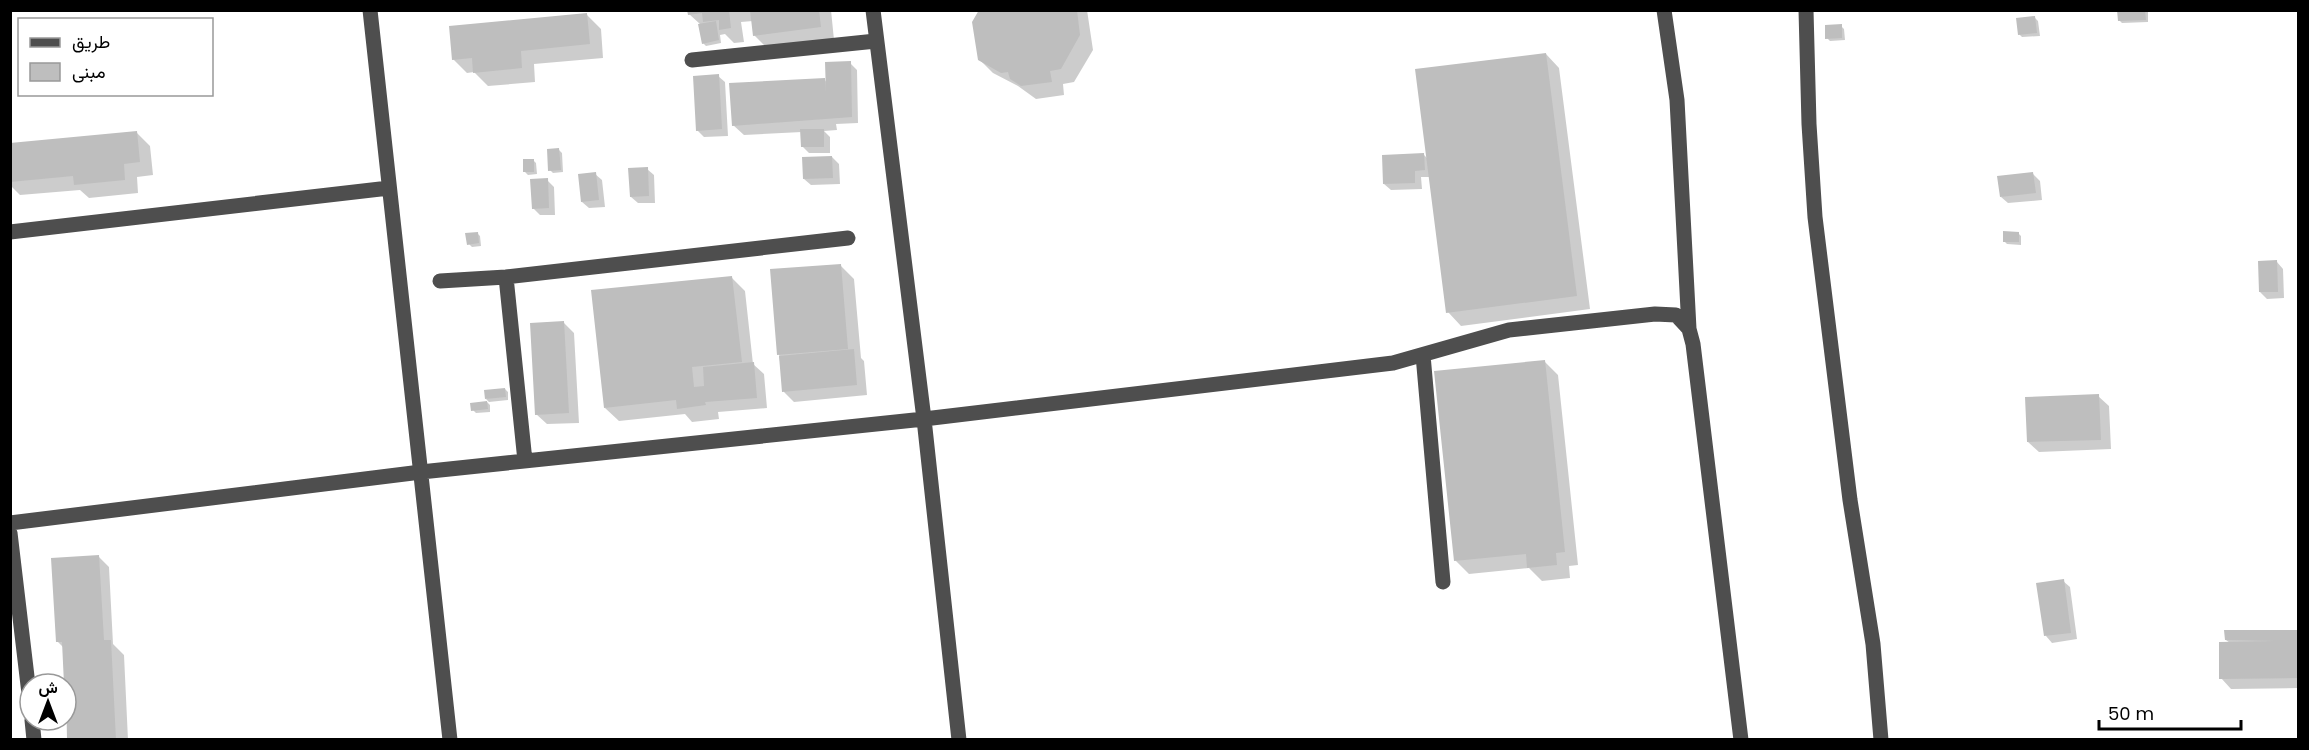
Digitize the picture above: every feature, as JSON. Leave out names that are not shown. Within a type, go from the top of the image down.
[{"type":"lane","points":[[370,10],[450,740]]},
{"type":"lane","points":[[873,10],[924,419],[959,740]]},
{"type":"lane","points":[[1664,10],[1677,100],[1689,329],[1693,344],[1741,740]]},
{"type":"lane","points":[[1806,10],[1809,124],[1815,217],[1850,500],[1873,644],[1881,740]]},
{"type":"lane","points":[[692,60],[876,41]]},
{"type":"lane","points":[[10,232],[389,188]]},
{"type":"lane","points":[[440,281],[506,277],[848,238]]},
{"type":"lane","points":[[506,277],[525,461]]},
{"type":"lane","points":[[10,523],[421,472],[924,419],[1393,363],[1509,330],[1655,314],[1676,315],[1689,329]]},
{"type":"lane","points":[[1423,355],[1443,582]]},
{"type":"lane","points":[[10,533],[26,672]]},
{"type":"building","points":[[687,10],[729,10],[731,28],[719,30],[719,20],[703,22],[702,13],[688,15]]},
{"type":"building","points":[[750,10],[819,10],[821,27],[753,36]]},
{"type":"building","points":[[979,10],[1077,10],[1080,35],[1061,69],[1050,71],[1052,82],[1021,86],[1010,79],[1008,72],[1001,73],[978,60],[972,22]]},
{"type":"building","points":[[2117,10],[2145,10],[2146,20],[2118,21]]},
{"type":"building","points":[[587,13],[590,44],[521,51],[522,68],[473,73],[472,58],[452,60],[449,26]]},
{"type":"building","points":[[2035,16],[2037,33],[2018,35],[2016,18]]},
{"type":"building","points":[[716,21],[719,40],[702,44],[698,24]]},
{"type":"building","points":[[1842,24],[1842,38],[1825,39],[1825,25]]},
{"type":"building","points":[[1546,53],[1577,296],[1446,313],[1415,69]]},
{"type":"building","points":[[851,61],[852,117],[732,126],[729,83],[825,78],[826,93],[825,62]]},
{"type":"building","points":[[719,74],[722,129],[696,131],[693,76]]},
{"type":"building","points":[[800,129],[824,129],[824,147],[801,147]]},
{"type":"building","points":[[137,131],[140,162],[124,164],[125,180],[74,185],[73,176],[10,182],[10,143]]},
{"type":"building","points":[[559,148],[561,170],[548,171],[547,149]]},
{"type":"building","points":[[1424,153],[1425,170],[1415,171],[1415,183],[1383,184],[1382,155]]},
{"type":"building","points":[[832,156],[833,178],[803,179],[802,157]]},
{"type":"building","points":[[523,159],[534,159],[534,172],[523,172]]},
{"type":"building","points":[[648,167],[649,196],[630,197],[628,168]]},
{"type":"building","points":[[596,172],[599,200],[581,202],[578,174]]},
{"type":"building","points":[[2033,172],[2036,193],[2000,197],[1997,176]]},
{"type":"building","points":[[548,178],[549,208],[532,209],[530,179]]},
{"type":"building","points":[[2003,231],[2019,232],[2019,242],[2003,242]]},
{"type":"building","points":[[478,232],[479,243],[467,245],[465,233]]},
{"type":"building","points":[[2277,260],[2278,292],[2259,292],[2258,261]]},
{"type":"building","points":[[841,264],[848,349],[777,355],[770,269]]},
{"type":"building","points":[[732,276],[742,362],[692,367],[694,387],[704,386],[703,367],[754,362],[757,398],[705,402],[706,405],[677,409],[676,400],[604,408],[591,290]]},
{"type":"building","points":[[564,321],[569,413],[535,415],[530,323]]},
{"type":"building","points":[[854,349],[857,385],[782,392],[779,356]]},
{"type":"building","points":[[1545,360],[1565,552],[1556,553],[1557,565],[1527,568],[1526,554],[1454,561],[1434,371]]},
{"type":"building","points":[[505,388],[506,397],[485,399],[484,390]]},
{"type":"building","points":[[2099,394],[2101,440],[2027,442],[2025,397]]},
{"type":"building","points":[[487,401],[488,409],[471,411],[470,403]]},
{"type":"building","points":[[99,555],[104,640],[111,640],[116,740],[67,740],[67,732],[78,732],[78,672],[63,672],[62,642],[56,642],[51,558]]},
{"type":"building","points":[[2064,579],[2071,633],[2044,636],[2036,583]]},
{"type":"building","points":[[2224,630],[2298,630],[2298,678],[2219,679],[2219,642],[2275,641],[2225,640]]}]
